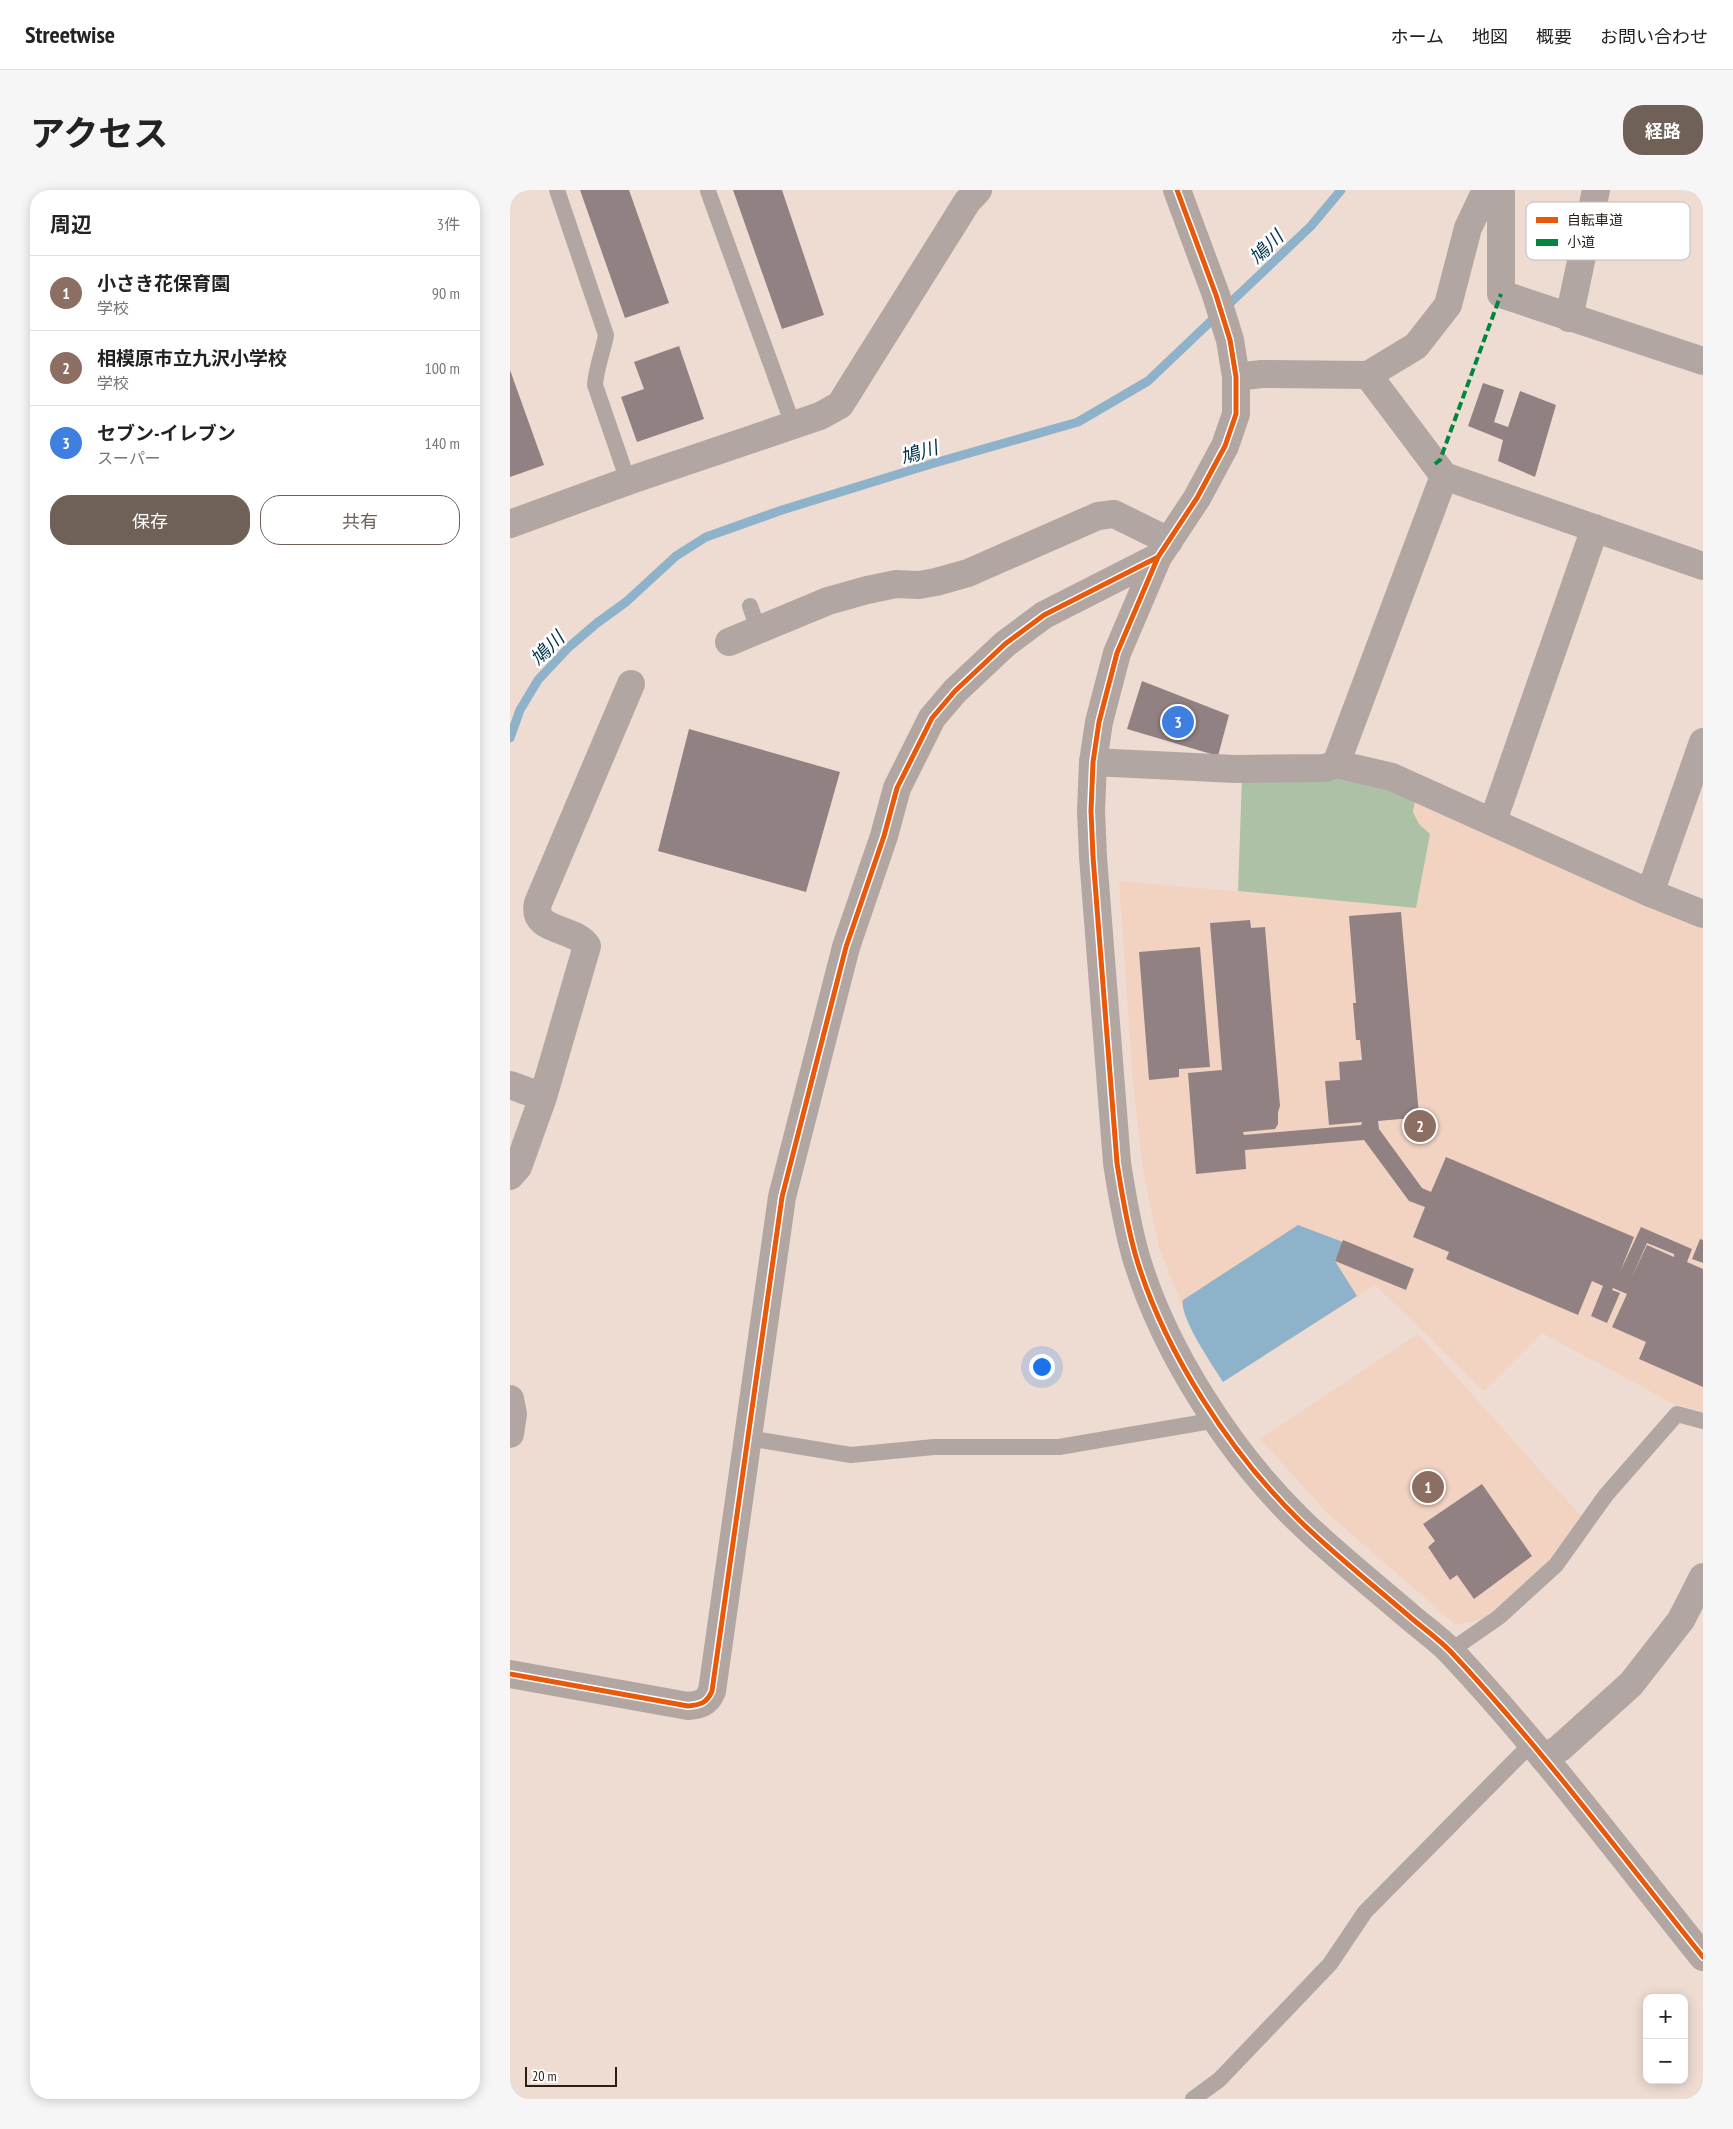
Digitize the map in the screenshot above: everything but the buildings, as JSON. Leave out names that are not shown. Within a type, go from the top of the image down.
[{"type":"street","points":[[510,524],[628,481],[820,416],[840,405],[967,202],[978,190]]},
{"type":"street","points":[[1177,190],[1216,294],[1230,340],[1236,377],[1236,414],[1225,446],[1197,498],[1164,549],[1117,653],[1099,722],[1093,762],[1091,811],[1093,857],[1117,1163],[1125,1213],[1137,1259],[1151,1297],[1185,1370],[1217,1420],[1252,1469],[1299,1520],[1450,1651],[1538,1751],[1703,1957]]},
{"type":"street","points":[[1236,377],[1262,374],[1368,375],[1416,346],[1448,305],[1468,228],[1486,190]]},
{"type":"street","points":[[1501,190],[1501,294],[1703,361]]},
{"type":"street","points":[[1569,318],[1581,260]]},
{"type":"street","points":[[1368,375],[1444,476],[1703,566]]},
{"type":"street","points":[[1336,764],[1444,476]]},
{"type":"street","points":[[729,642],[754,617],[896,584],[936,582],[968,573],[1098,516],[1114,514],[1164,549]]},
{"type":"street","points":[[1493,822],[1595,528]]},
{"type":"street","points":[[510,1674],[688,1706],[700,1706],[708,1699],[712,1691],[782,1197],[846,947],[884,836],[897,788],[932,718],[955,691],[1004,644],[1044,615],[1164,549]]},
{"type":"street","points":[[510,1176],[518,1167],[543,1097],[586,946],[582,939],[544,924],[539,919],[536,911],[631,684]]},
{"type":"street","points":[[1650,893],[1703,742]]},
{"type":"street","points":[[1093,762],[1235,768],[1325,768],[1336,764],[1392,777],[1650,893],[1703,914]]},
{"type":"street","points":[[510,1085],[543,1097]]},
{"type":"street","points":[[510,1399],[513,1414],[510,1434]]},
{"type":"street","points":[[1538,1751],[1560,1748],[1631,1684],[1681,1620],[1703,1577]]},
{"type":"lane","points":[[558,190],[606,335],[596,370],[595,386],[628,481]]},
{"type":"lane","points":[[708,191],[793,425]]},
{"type":"lane","points":[[1450,1651],[1499,1617],[1556,1565],[1606,1496],[1677,1414],[1703,1421]]},
{"type":"lane","points":[[748,1438],[851,1455],[934,1447],[1059,1447],[1217,1420]]},
{"type":"lane","points":[[1193,2099],[1219,2080],[1330,1964],[1365,1912],[1538,1751]]},
{"type":"shaded area","points":[[1415,801],[1644,906],[1703,929],[1703,1412],[1672,1403],[1542,1333],[1484,1391],[1375,1285],[1223,1382],[1193,1333],[1159,1248],[1143,1170],[1133,1082],[1119,881],[1416,907],[1430,834],[1419,824],[1413,812]]},
{"type":"shaded area","points":[[1418,1334],[1582,1517],[1552,1557],[1511,1596],[1482,1619],[1456,1625],[1327,1513],[1260,1439]]},
{"type":"green space","points":[[1242,778],[1329,778],[1379,787],[1415,801],[1413,812],[1419,824],[1430,834],[1416,908],[1238,891]]},
{"type":"water","points":[[1298,1225],[1343,1242],[1335,1261],[1357,1296],[1223,1382],[1191,1329],[1183,1308],[1183,1300]]},
{"type":"waterway","name":"鳩川","points":[[510,738],[520,710],[538,680],[569,647],[626,602],[676,556],[706,537],[782,510],[931,464],[1078,422],[1148,381],[1311,226],[1341,190]]},
{"type":"marked path","points":[[1435,464],[1440,460],[1501,294]]},
{"type":"cycle path","points":[[1177,190],[1216,295],[1230,340],[1236,377],[1236,414],[1225,446],[1197,498],[1158,557],[1117,653],[1099,722],[1093,762],[1091,811],[1093,857],[1117,1163],[1127,1222],[1136,1257],[1148,1293],[1182,1364],[1202,1399],[1249,1464],[1274,1494],[1313,1534],[1452,1653],[1549,1764],[1703,1957]]},
{"type":"cycle path","points":[[510,1674],[688,1706],[703,1703],[710,1695],[782,1197],[846,947],[884,836],[897,788],[932,718],[955,691],[1005,644],[1044,615],[1158,557]]},
{"type":"place","name":"セブン-イレブン","points":[[1178,722]]},
{"type":"place","name":"相模原市立九沢小学校","points":[[1420,1126]]},
{"type":"place","name":"小さき花保育園","points":[[1428,1487]]}]
